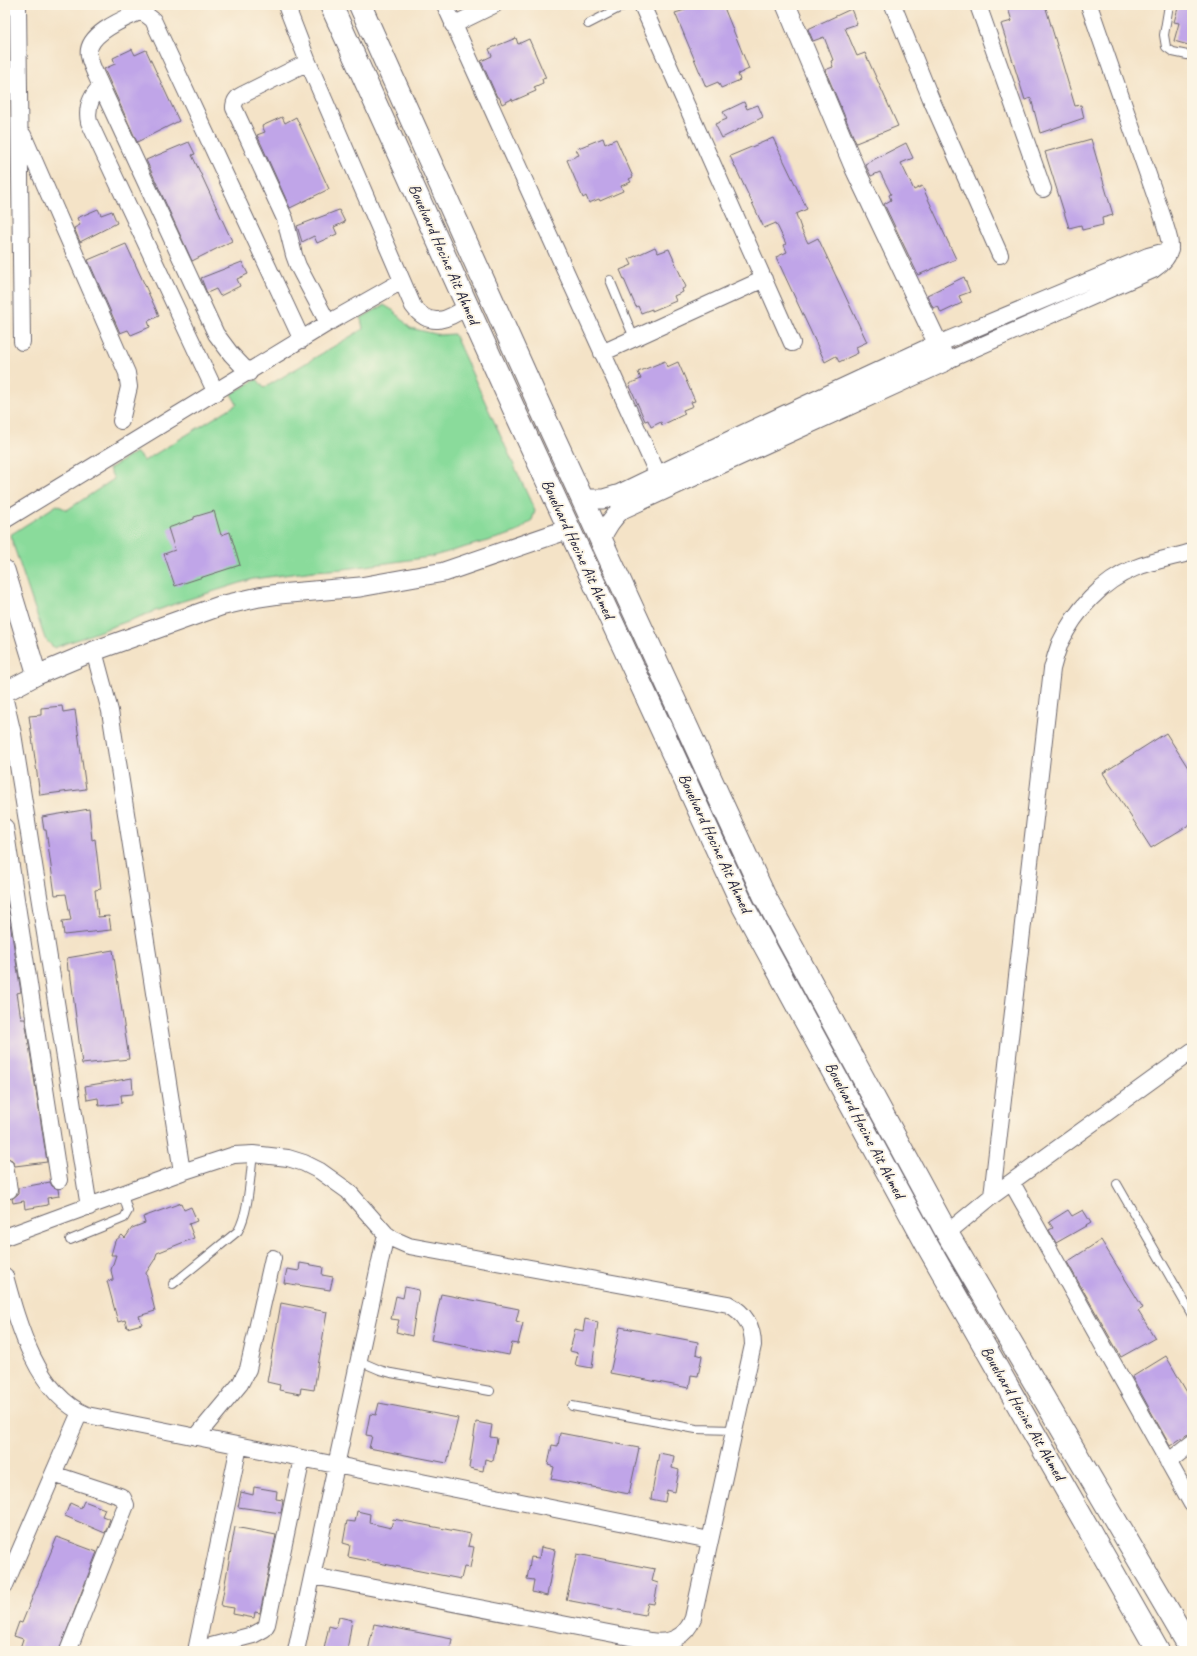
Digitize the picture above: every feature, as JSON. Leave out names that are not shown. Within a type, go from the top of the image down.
[{"type":"main road","name":"Bouelvard Hocine Ait Ahmed","points":[[331,5],[569,529],[744,906],[927,1245],[1158,1651]]},
{"type":"main road","points":[[360,5],[582,499],[764,895],[947,1233],[1192,1651]]},
{"type":"street","points":[[18,5],[22,342]]},
{"type":"street","points":[[286,5],[308,62],[413,306],[417,312],[431,320],[447,319],[468,306]]},
{"type":"street","points":[[445,5],[661,483]]},
{"type":"street","points":[[453,25],[494,5]]},
{"type":"street","points":[[642,5],[792,343]]},
{"type":"street","points":[[786,5],[855,169],[942,352]]},
{"type":"street","points":[[893,5],[931,99],[1000,255]]},
{"type":"street","points":[[978,5],[1043,189]]},
{"type":"street","points":[[601,539],[606,527],[622,509],[661,483],[1148,256],[1170,250],[1163,218],[1089,5]]},
{"type":"street","points":[[249,373],[231,354],[216,334],[101,86],[89,57],[89,49],[92,41],[98,35],[138,13],[144,13],[154,20],[302,340]]},
{"type":"street","points":[[308,62],[237,98],[234,103],[234,108],[285,219],[298,266],[328,323]]},
{"type":"street","points":[[101,86],[96,91],[90,103],[88,116],[89,122],[216,393]]},
{"type":"street","points":[[20,128],[127,374],[129,387],[121,421]]},
{"type":"street","points":[[602,353],[764,279]]},
{"type":"street","points":[[5,520],[249,373],[328,323],[402,281]]},
{"type":"street","points":[[582,499],[594,500],[612,497],[661,483]]},
{"type":"street","points":[[89,1207],[6,690],[94,651],[220,606],[239,601],[298,591],[360,587],[444,572],[569,529]]},
{"type":"street","points":[[992,1196],[1052,669],[1060,644],[1073,620],[1091,599],[1106,586],[1135,568],[1192,552]]},
{"type":"street","points":[[5,570],[37,675]]},
{"type":"street","points":[[94,651],[110,711],[182,1172]]},
{"type":"street","points":[[5,827],[59,1180]]},
{"type":"street","points":[[947,1233],[992,1196],[1012,1183],[1192,1051]]},
{"type":"street","points":[[5,1237],[182,1172],[234,1155],[270,1154],[304,1163],[320,1171],[348,1191],[386,1234],[401,1243],[420,1249],[728,1304],[735,1307],[750,1324],[753,1345],[691,1624],[682,1635],[666,1642],[650,1641],[313,1576]]},
{"type":"street","points":[[5,1166],[9,1190]]},
{"type":"street","points":[[1012,1183],[1192,1504]]},
{"type":"street","points":[[296,1651],[386,1234]]},
{"type":"street","points":[[196,1437],[240,1384],[248,1369],[272,1258]]},
{"type":"street","points":[[5,1276],[17,1319],[35,1360],[54,1390],[66,1403],[80,1412],[98,1418],[710,1540]]},
{"type":"street","points":[[5,1585],[80,1412]]},
{"type":"street","points":[[1168,1462],[1192,1444]]},
{"type":"street","points":[[239,1446],[196,1650],[253,1635],[264,1629],[267,1624],[302,1458]]},
{"type":"street","points":[[53,1474],[120,1496],[123,1498],[126,1505],[68,1651]]},
{"type":"lane","points":[[588,24],[625,5]]},
{"type":"lane","points":[[1169,5],[1164,35],[1166,46],[1173,52],[1192,56]]},
{"type":"lane","points":[[610,280],[634,338]]},
{"type":"lane","points":[[172,1284],[238,1231],[242,1221],[248,1192],[253,1154]]},
{"type":"lane","points":[[1117,1184],[1192,1316]]},
{"type":"lane","points":[[70,1240],[122,1220],[128,1211],[122,1195]]},
{"type":"lane","points":[[359,1361],[391,1373],[490,1391]]},
{"type":"lane","points":[[572,1406],[696,1429],[734,1430]]},
{"type":"green space","points":[[384,305],[394,311],[410,328],[440,335],[454,334],[535,511],[532,520],[517,532],[430,557],[344,569],[314,571],[253,579],[180,602],[54,648],[45,639],[10,535],[57,505],[67,510],[114,479],[109,469],[136,452],[144,461],[237,404],[231,394],[257,379],[264,388],[363,329],[361,318]]},
{"type":"building","points":[[683,5],[723,5],[749,69],[738,74],[740,80],[721,88],[718,82],[706,87],[675,13],[685,10]]},
{"type":"building","points":[[1007,5],[1045,5],[1075,106],[1081,105],[1084,118],[1040,133],[1031,98],[1025,100],[1001,24],[1012,21]]},
{"type":"building","points":[[1181,5],[1192,5],[1192,46],[1174,41],[1179,23],[1174,22],[1178,8],[1180,9]]},
{"type":"building","points":[[851,9],[857,24],[845,28],[857,56],[865,53],[898,126],[856,143],[825,70],[833,67],[831,61],[833,60],[824,37],[813,41],[808,29]]},
{"type":"building","points":[[516,38],[518,44],[529,39],[546,78],[542,79],[543,83],[534,87],[536,91],[502,104],[499,97],[497,97],[481,61],[492,56],[489,49]]},
{"type":"building","points":[[132,49],[135,55],[146,50],[179,121],[137,142],[104,69],[115,64],[113,58]]},
{"type":"building","points":[[744,102],[747,109],[758,105],[763,117],[722,138],[715,124],[727,119],[723,112]]},
{"type":"building","points":[[282,117],[285,123],[296,117],[329,189],[290,208],[257,135],[265,132],[262,126]]},
{"type":"building","points":[[603,138],[605,144],[616,139],[633,177],[629,179],[631,182],[621,186],[623,191],[600,201],[599,199],[589,203],[586,196],[583,198],[567,160],[579,155],[576,149]]},
{"type":"building","points":[[773,138],[807,209],[796,214],[802,231],[808,243],[818,238],[867,342],[856,347],[858,353],[839,362],[836,356],[825,362],[776,257],[787,252],[784,245],[786,244],[776,223],[764,228],[730,156]]},
{"type":"building","points":[[1091,139],[1113,215],[1102,218],[1103,225],[1082,230],[1081,225],[1069,228],[1045,152]]},
{"type":"building","points":[[189,142],[195,154],[192,155],[232,241],[192,261],[146,160]]},
{"type":"building","points":[[906,143],[913,158],[901,163],[914,190],[922,186],[956,259],[918,275],[884,204],[891,200],[889,195],[891,194],[880,172],[871,176],[865,164]]},
{"type":"building","points":[[98,209],[101,215],[112,211],[117,223],[80,242],[74,228],[80,225],[77,218]]},
{"type":"building","points":[[339,210],[345,222],[334,227],[337,234],[317,243],[314,236],[302,242],[297,226]]},
{"type":"building","points":[[126,244],[159,316],[148,321],[150,327],[131,335],[128,330],[120,333],[88,260]]},
{"type":"building","points":[[655,247],[658,253],[669,249],[686,287],[682,289],[683,292],[674,296],[676,301],[652,311],[652,309],[641,313],[638,306],[636,307],[620,270],[632,265],[629,259]]},
{"type":"building","points":[[242,262],[248,274],[237,279],[240,286],[220,296],[216,289],[207,293],[201,278]]},
{"type":"building","points":[[964,277],[970,292],[959,296],[962,303],[941,313],[938,306],[933,308],[927,295]]},
{"type":"building","points":[[665,361],[667,367],[678,362],[695,401],[691,402],[693,406],[683,410],[685,414],[662,425],[661,422],[651,427],[648,420],[645,421],[629,384],[641,379],[638,372]]},
{"type":"building","points":[[214,511],[221,535],[230,532],[240,565],[175,586],[164,554],[175,550],[168,528],[194,519],[194,517]]},
{"type":"building","points":[[62,706],[63,712],[75,710],[86,789],[40,795],[29,716],[41,715],[41,708]]},
{"type":"building","points":[[1166,733],[1192,774],[1192,823],[1151,848],[1103,773]]},
{"type":"building","points":[[89,809],[92,840],[95,839],[101,889],[95,890],[98,917],[109,916],[111,930],[64,935],[62,921],[71,920],[66,894],[55,895],[46,830],[44,830],[42,817]]},
{"type":"building","points":[[5,891],[21,992],[17,993],[21,1019],[25,1019],[47,1162],[15,1166],[12,1160],[5,1157]]},
{"type":"building","points":[[113,950],[129,1059],[82,1064],[67,958]]},
{"type":"building","points":[[132,1078],[133,1094],[121,1095],[122,1103],[99,1106],[98,1098],[87,1100],[85,1086]]},
{"type":"building","points":[[50,1182],[52,1186],[58,1189],[59,1196],[47,1198],[48,1205],[25,1209],[24,1201],[13,1203],[12,1199],[18,1194],[18,1188]]},
{"type":"building","points":[[181,1203],[184,1210],[191,1207],[197,1221],[189,1224],[194,1238],[157,1253],[146,1273],[155,1311],[139,1316],[142,1324],[127,1328],[125,1320],[118,1322],[107,1281],[113,1280],[111,1270],[116,1255],[111,1255],[115,1241],[122,1235],[125,1238],[132,1228],[145,1223],[143,1217]]},
{"type":"building","points":[[1068,1210],[1072,1216],[1083,1210],[1091,1223],[1056,1243],[1049,1230],[1053,1228],[1049,1222]]},
{"type":"building","points":[[1101,1240],[1143,1308],[1138,1311],[1155,1338],[1121,1357],[1067,1262]]},
{"type":"building","points":[[300,1263],[323,1267],[322,1275],[333,1277],[330,1290],[284,1283],[287,1269],[299,1271]]},
{"type":"building","points":[[405,1287],[419,1290],[412,1336],[396,1332],[399,1320],[391,1319],[396,1296],[403,1298]]},
{"type":"building","points":[[441,1294],[519,1309],[516,1321],[523,1323],[518,1344],[512,1343],[509,1355],[431,1340]]},
{"type":"building","points":[[281,1303],[327,1312],[314,1390],[301,1388],[300,1394],[279,1390],[280,1385],[267,1382]]},
{"type":"building","points":[[585,1319],[598,1322],[592,1368],[575,1365],[578,1353],[570,1351],[575,1329],[583,1331]]},
{"type":"building","points":[[620,1327],[698,1342],[696,1354],[702,1356],[698,1376],[691,1375],[689,1388],[610,1373]]},
{"type":"building","points":[[1166,1356],[1192,1401],[1192,1434],[1186,1435],[1170,1446],[1132,1377]]},
{"type":"building","points":[[379,1403],[458,1418],[447,1463],[369,1448],[372,1436],[366,1435],[370,1414],[376,1415]]},
{"type":"building","points":[[476,1422],[492,1425],[490,1437],[497,1438],[493,1461],[485,1459],[483,1471],[469,1468]]},
{"type":"building","points":[[560,1433],[639,1448],[629,1494],[551,1479],[554,1467],[548,1465],[552,1445],[558,1446]]},
{"type":"building","points":[[659,1453],[674,1456],[672,1468],[679,1470],[675,1492],[667,1490],[665,1502],[651,1499]]},
{"type":"building","points":[[254,1487],[277,1491],[276,1499],[283,1500],[281,1513],[238,1507],[241,1492],[253,1495]]},
{"type":"building","points":[[84,1501],[105,1509],[102,1516],[110,1519],[105,1533],[65,1516],[70,1503],[81,1508]]},
{"type":"building","points":[[357,1511],[370,1514],[369,1523],[391,1528],[393,1519],[471,1534],[468,1546],[474,1547],[470,1568],[464,1567],[461,1579],[348,1557],[350,1545],[343,1543],[347,1521],[355,1522]]},
{"type":"building","points":[[235,1527],[276,1535],[260,1613],[255,1612],[254,1618],[233,1614],[234,1608],[221,1606]]},
{"type":"building","points":[[57,1537],[97,1552],[59,1651],[19,1651],[23,1639],[14,1636],[19,1622],[22,1623]]},
{"type":"building","points":[[541,1547],[555,1550],[547,1596],[532,1592],[534,1580],[527,1579],[531,1557],[539,1558]]},
{"type":"building","points":[[577,1554],[655,1569],[652,1581],[658,1583],[654,1604],[648,1603],[645,1615],[566,1600]]},
{"type":"building","points":[[339,1617],[352,1620],[347,1651],[324,1649],[329,1626],[336,1628]]},
{"type":"building","points":[[374,1624],[452,1639],[450,1651],[368,1651]]}]
